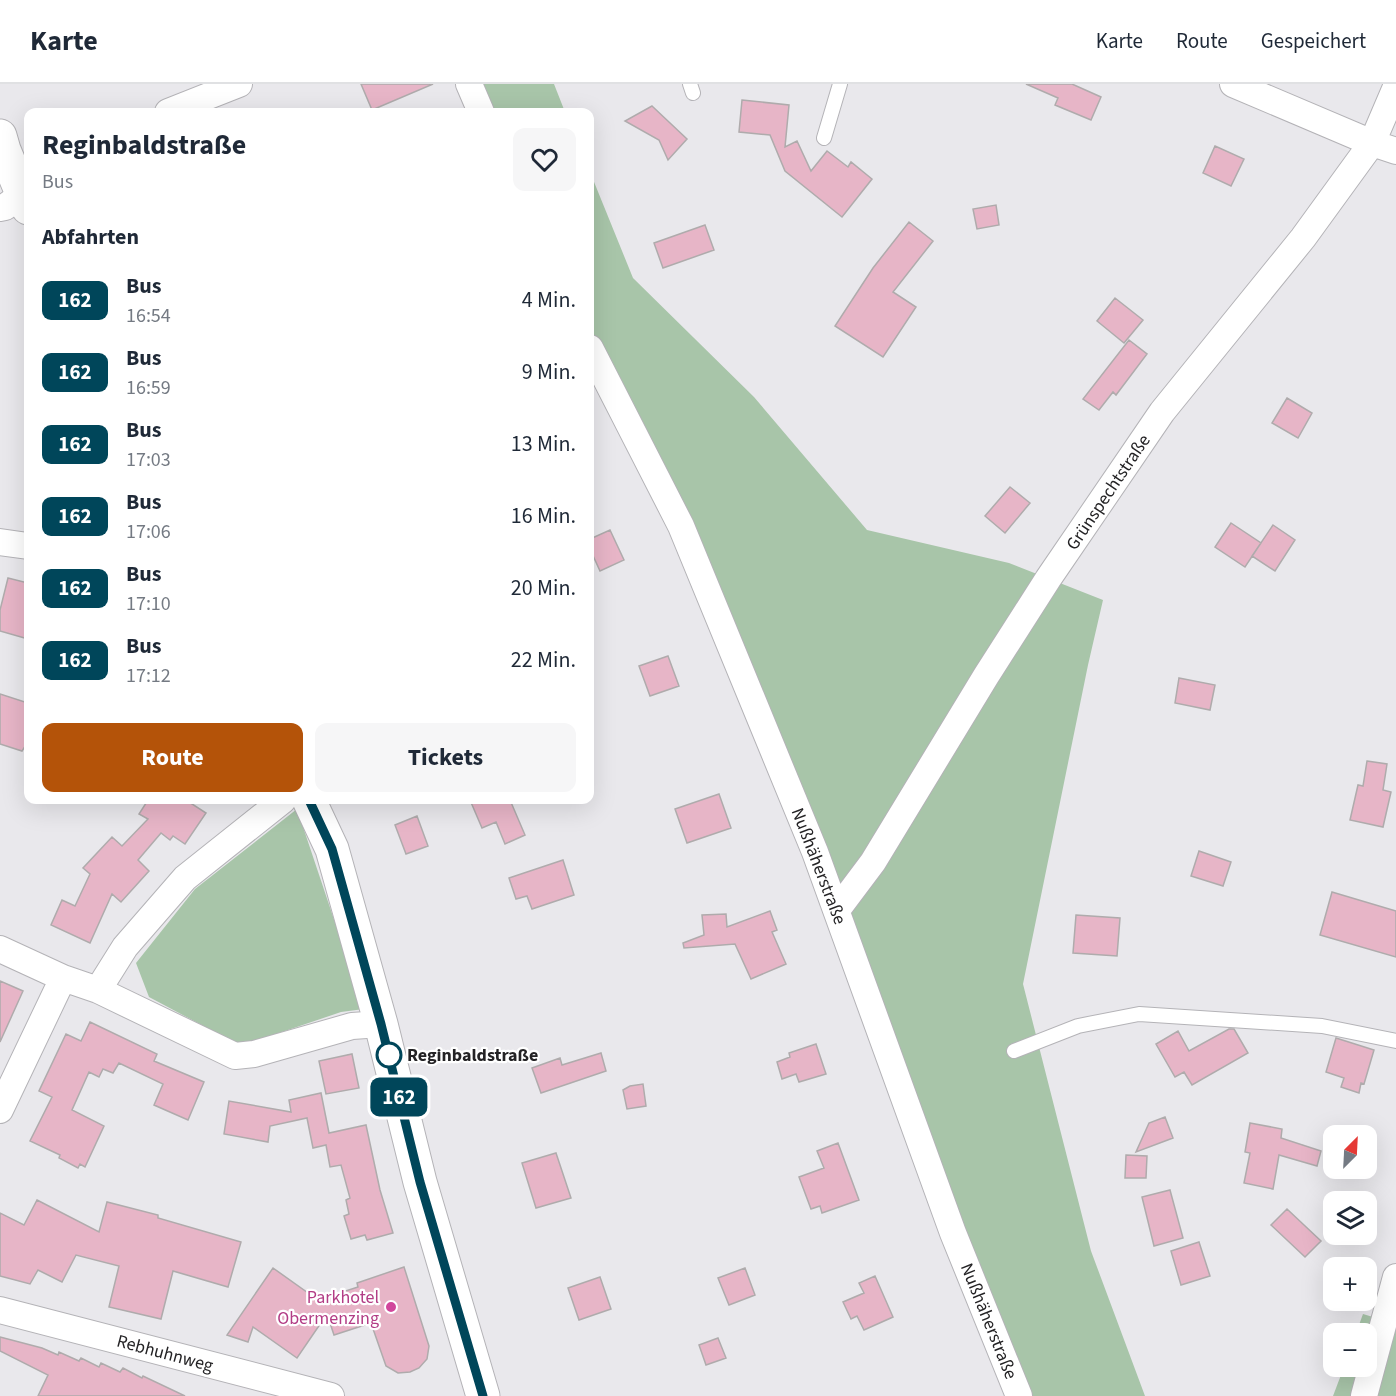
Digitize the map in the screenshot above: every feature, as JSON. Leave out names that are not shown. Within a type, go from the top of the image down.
[{"type":"street","points":[[178,108],[239,84]]},
{"type":"street","points":[[469,84],[479,108]]},
{"type":"street","points":[[1233,84],[1396,151]]},
{"type":"street","name":"Grünspechtstraße","points":[[837,910],[873,862],[1048,579],[1162,412],[1303,238],[1372,142],[1396,87]]},
{"type":"street","points":[[0,136],[20,200]]},
{"type":"street","name":"Nußhäherstraße","points":[[594,356],[681,526],[815,852],[953,1233],[1019,1396]]},
{"type":"street","points":[[0,542],[24,545]]},
{"type":"street","points":[[98,990],[125,947],[184,878],[278,804]]},
{"type":"street","points":[[311,804],[332,849],[381,1024],[420,1182],[483,1396]]},
{"type":"street","points":[[0,949],[63,978],[98,990],[235,1056],[254,1054],[352,1026],[381,1024]]},
{"type":"street","points":[[0,1110],[63,978]]},
{"type":"street","points":[[1364,1396],[1396,1277]]},
{"type":"street","name":"Rebhuhnweg","points":[[0,1310],[331,1396]]},
{"type":"lane","points":[[824,138],[840,84]]},
{"type":"lane","points":[[1014,1051],[1078,1026],[1139,1014],[1322,1026],[1396,1041]]},
{"type":"green space","points":[[469,84],[554,84],[563,108],[479,108]]},
{"type":"green space","points":[[594,182],[633,278],[754,397],[867,530],[1009,563],[1103,600],[1023,984],[1091,1251],[1145,1396],[1019,1396],[837,910],[594,357]]},
{"type":"green space","points":[[297,809],[364,1009],[341,1012],[241,1046],[149,997],[136,963],[195,889]]},
{"type":"green space","points":[[1363,1314],[1396,1324],[1396,1396],[1333,1396],[1340,1377],[1377,1377],[1377,1323],[1360,1323]]},
{"type":"building","points":[[361,84],[433,84],[377,108],[371,108]]},
{"type":"building","points":[[1026,84],[1072,84],[1101,97],[1091,120],[1055,105],[1058,98]]},
{"type":"building","points":[[742,100],[789,105],[785,147],[797,141],[811,171],[827,151],[848,167],[851,162],[872,179],[842,217],[785,171],[770,135],[739,132]]},
{"type":"building","points":[[652,106],[687,139],[668,160],[659,140],[625,121]]},
{"type":"building","points":[[1215,146],[1244,159],[1231,186],[1203,173]]},
{"type":"building","points":[[996,205],[999,225],[977,229],[973,209]]},
{"type":"building","points":[[909,222],[933,241],[893,292],[916,307],[883,357],[835,326],[873,268]]},
{"type":"building","points":[[705,225],[714,250],[663,268],[654,243]]},
{"type":"building","points":[[1115,298],[1143,320],[1124,343],[1097,321]]},
{"type":"building","points":[[1129,340],[1147,354],[1116,395],[1113,392],[1099,410],[1083,399]]},
{"type":"building","points":[[1287,398],[1312,413],[1298,438],[1272,423]]},
{"type":"building","points":[[1010,487],[1030,503],[1005,533],[985,516]]},
{"type":"building","points":[[1231,523],[1261,543],[1245,567],[1215,547]]},
{"type":"building","points":[[1273,525],[1295,540],[1275,571],[1252,556]]},
{"type":"building","points":[[610,530],[624,560],[600,571],[594,558],[594,537]]},
{"type":"building","points":[[8,578],[24,582],[24,638],[0,631],[0,610]]},
{"type":"building","points":[[668,656],[679,686],[650,696],[639,666]]},
{"type":"building","points":[[1179,678],[1215,685],[1210,710],[1175,703]]},
{"type":"building","points":[[0,694],[24,702],[24,748],[22,751],[0,744]]},
{"type":"building","points":[[1367,761],[1387,764],[1383,790],[1391,792],[1383,827],[1350,820],[1358,785],[1363,786]]},
{"type":"building","points":[[719,794],[731,828],[687,843],[675,809]]},
{"type":"building","points":[[145,804],[192,804],[206,813],[185,844],[173,836],[170,840],[161,833],[138,860],[149,871],[121,902],[112,894],[90,943],[51,925],[62,900],[75,906],[90,874],[83,868],[112,837],[122,846],[148,819],[139,814]]},
{"type":"building","points":[[472,804],[512,804],[525,835],[505,844],[496,822],[482,828]]},
{"type":"building","points":[[417,816],[428,846],[406,854],[395,825]]},
{"type":"building","points":[[1199,851],[1231,862],[1223,886],[1191,876]]},
{"type":"building","points":[[563,860],[574,895],[532,909],[527,896],[516,899],[509,878]]},
{"type":"building","points":[[1332,892],[1396,911],[1396,957],[1320,935]]},
{"type":"building","points":[[770,911],[777,930],[772,932],[786,964],[751,979],[735,944],[684,948],[683,943],[704,935],[702,915],[726,914],[727,927]]},
{"type":"building","points":[[1076,915],[1120,918],[1117,956],[1073,953]]},
{"type":"building","points":[[0,981],[23,991],[0,1042]]},
{"type":"building","points":[[90,1022],[157,1054],[154,1061],[204,1082],[188,1120],[154,1105],[163,1084],[119,1063],[113,1073],[103,1069],[99,1077],[89,1072],[72,1110],[104,1126],[85,1167],[80,1164],[78,1168],[59,1158],[60,1155],[30,1141],[52,1097],[39,1091],[66,1034],[81,1041]]},
{"type":"building","points":[[1229,1029],[1234,1029],[1248,1053],[1192,1085],[1184,1072],[1175,1077],[1156,1044],[1178,1031],[1189,1051]]},
{"type":"building","points":[[1336,1038],[1374,1050],[1359,1093],[1341,1087],[1344,1078],[1326,1072]]},
{"type":"building","points":[[816,1044],[826,1074],[799,1082],[796,1074],[782,1079],[777,1062],[790,1057],[789,1053]]},
{"type":"building","points":[[601,1053],[606,1071],[541,1093],[532,1068],[560,1058],[562,1065]]},
{"type":"building","points":[[352,1054],[359,1088],[326,1094],[319,1061]]},
{"type":"building","points":[[643,1084],[646,1106],[627,1109],[623,1090],[630,1086]]},
{"type":"building","points":[[321,1093],[329,1133],[366,1125],[380,1190],[393,1233],[367,1240],[365,1235],[351,1239],[344,1216],[349,1214],[346,1200],[350,1198],[341,1165],[330,1167],[326,1145],[313,1148],[307,1118],[270,1126],[268,1142],[224,1134],[229,1101],[291,1112],[289,1100]]},
{"type":"building","points":[[1165,1117],[1173,1138],[1136,1152],[1149,1123]]},
{"type":"building","points":[[1250,1123],[1282,1129],[1281,1138],[1321,1151],[1317,1166],[1279,1155],[1273,1189],[1244,1183],[1250,1153],[1245,1152]]},
{"type":"building","points":[[838,1143],[859,1200],[822,1213],[820,1206],[811,1209],[799,1177],[824,1168],[817,1151]]},
{"type":"building","points":[[556,1153],[571,1198],[536,1208],[522,1163]]},
{"type":"building","points":[[1126,1155],[1147,1156],[1146,1178],[1125,1178]]},
{"type":"building","points":[[1170,1190],[1183,1238],[1154,1246],[1142,1197]]},
{"type":"building","points":[[37,1200],[99,1232],[107,1202],[158,1215],[158,1218],[241,1242],[228,1287],[173,1271],[161,1319],[109,1307],[119,1266],[76,1255],[62,1282],[38,1270],[30,1284],[0,1276],[0,1213],[24,1225]]},
{"type":"building","points":[[1287,1209],[1321,1241],[1305,1257],[1271,1225]]},
{"type":"building","points":[[1199,1242],[1210,1276],[1181,1285],[1171,1251]]},
{"type":"building","points":[[404,1267],[429,1346],[427,1359],[419,1368],[410,1372],[398,1373],[386,1366],[371,1323],[334,1335],[327,1314],[297,1358],[253,1327],[248,1342],[227,1335],[273,1268],[318,1300],[358,1287],[357,1283]]},
{"type":"building","points":[[745,1268],[755,1295],[729,1305],[718,1278]]},
{"type":"building","points":[[875,1276],[893,1317],[864,1330],[857,1316],[851,1319],[843,1302],[864,1293],[859,1283]]},
{"type":"building","points":[[600,1277],[611,1309],[579,1320],[568,1288]]},
{"type":"building","points":[[0,1337],[42,1348],[58,1355],[59,1352],[79,1361],[81,1358],[99,1367],[101,1363],[120,1372],[123,1368],[185,1396],[38,1396],[48,1375],[0,1351]]},
{"type":"building","points":[[718,1338],[726,1358],[706,1365],[699,1345]]},
{"type":"bus line","name":"162","points":[[311,804],[332,849],[381,1024],[420,1182],[483,1396]]},
{"type":"place","name":"Reginbaldstraße","points":[[389,1055]]},
{"type":"place","name":"Parkhotel Obermenzing","points":[[391,1307]]}]
